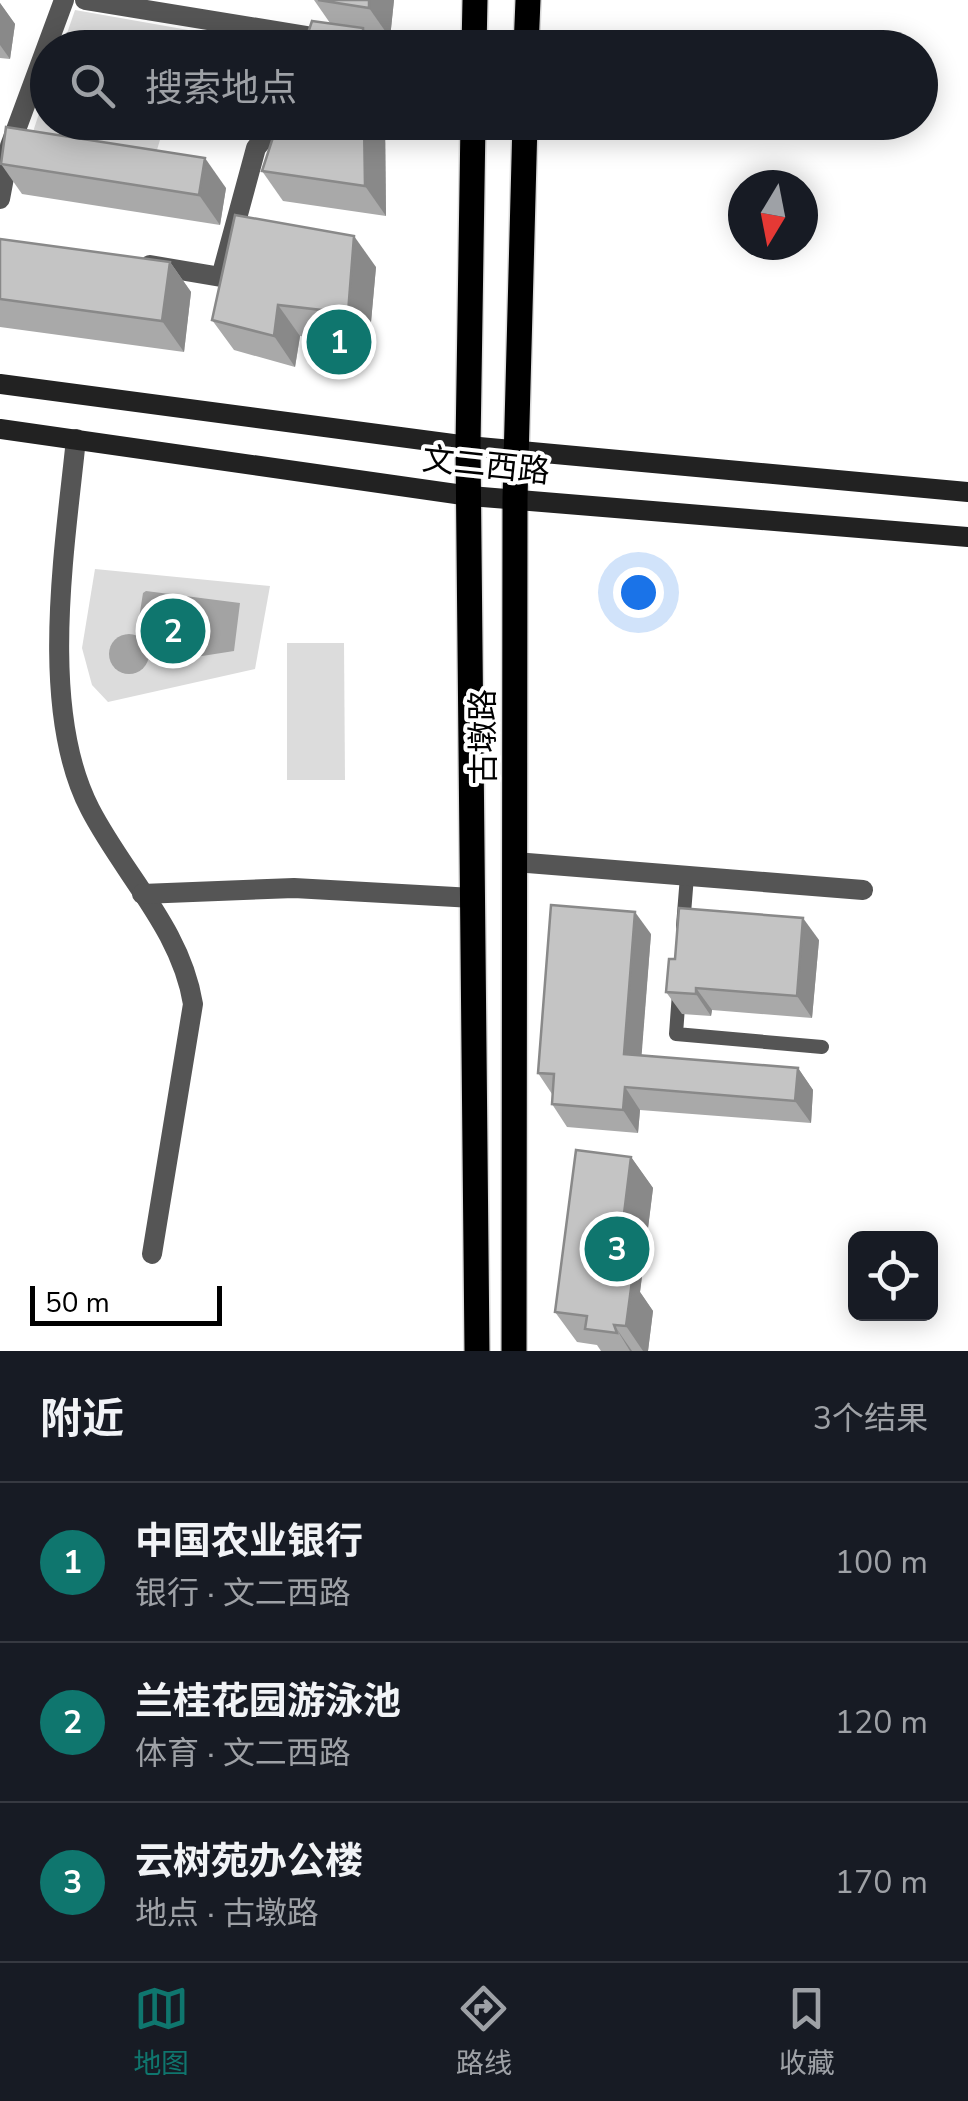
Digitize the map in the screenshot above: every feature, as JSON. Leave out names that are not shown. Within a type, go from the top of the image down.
[{"type":"main road","points":[[474,30],[475,0]]},
{"type":"main road","points":[[527,30],[528,0]]},
{"type":"main road","name":"古墩路","points":[[473,140],[468,446],[477,1351]]},
{"type":"main road","name":"古墩路","points":[[514,1351],[515,499],[524,140]]},
{"type":"main road","name":"文二西路","points":[[0,384],[468,446],[968,492]]},
{"type":"main road","name":"文二西路","points":[[0,429],[470,496],[968,538]]},
{"type":"street","points":[[53,30],[64,0]]},
{"type":"street","points":[[85,0],[242,30]]},
{"type":"street","points":[[0,200],[10,146],[30,92]]},
{"type":"street","points":[[129,261],[221,277],[256,148],[262,140]]},
{"type":"street","points":[[76,438],[58,623],[67,739],[88,806],[166,926],[189,981],[193,1004],[152,1254]]},
{"type":"street","points":[[515,862],[863,890]]},
{"type":"street","points":[[142,894],[294,888],[473,898]]},
{"type":"lane","points":[[682,939],[687,876]]},
{"type":"lane","points":[[680,977],[676,1034],[822,1047]]},
{"type":"shaded area","points":[[75,10],[188,30],[68,30]]},
{"type":"shaded area","points":[[30,140],[160,140],[154,160]]},
{"type":"shaded area","points":[[95,569],[270,586],[255,669],[108,702],[92,685],[82,648]]},
{"type":"shaded area","points":[[146,591],[240,603],[234,651],[183,659],[158,656],[154,640],[137,631]]},
{"type":"shaded area","points":[[129,634],[143,640],[149,654],[143,668],[129,674],[115,668],[109,654],[115,640]]},
{"type":"shaded area","points":[[287,643],[344,643],[345,780],[287,780]]},
{"type":"building","points":[[318,0],[369,0],[369,8]]},
{"type":"building","points":[[312,21],[363,28],[363,30],[309,30]]},
{"type":"building","points":[[6,127],[30,131],[30,140],[89,140],[205,158],[199,195],[1,164]]},
{"type":"building","points":[[272,140],[364,140],[365,186],[262,171]]},
{"type":"building","points":[[235,215],[354,236],[348,313],[278,305],[274,336],[212,320]]},
{"type":"building","points":[[0,239],[170,262],[162,321],[0,299]]},
{"type":"building","points":[[551,905],[635,912],[624,1054],[798,1068],[795,1101],[625,1087],[623,1110],[552,1104],[554,1074],[538,1073]]},
{"type":"building","points":[[679,908],[803,918],[797,996],[696,988],[696,994],[666,992],[669,959],[675,959]]},
{"type":"building","points":[[576,1150],[631,1157],[616,1279],[632,1281],[626,1326],[614,1325],[617,1333],[585,1329],[587,1316],[555,1312]]},
{"type":"place","name":"中国农业银行","points":[[339,342]]},
{"type":"place","name":"兰桂花园游泳池","points":[[173,631]]},
{"type":"place","name":"云树苑办公楼","points":[[617,1249]]}]
